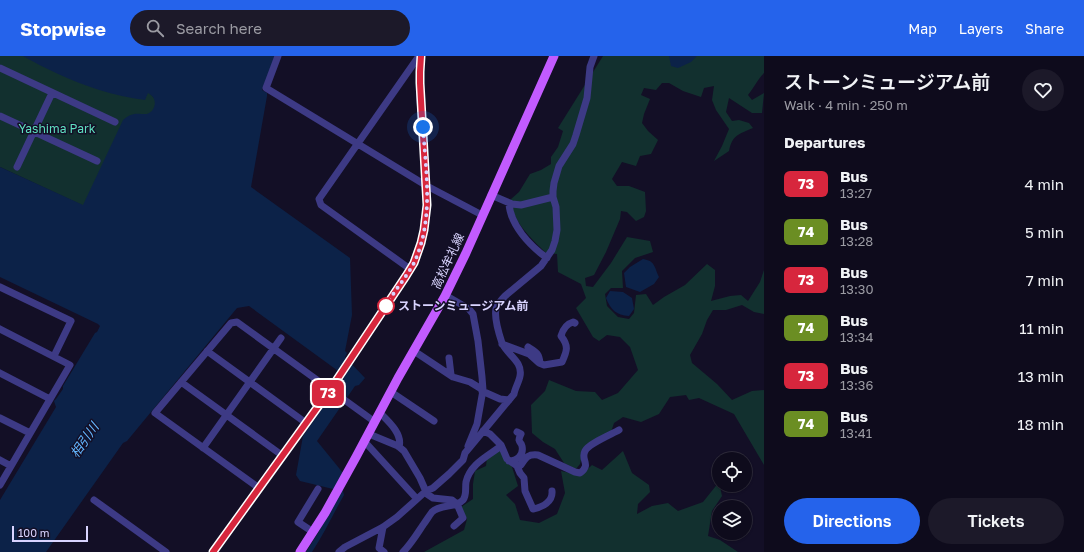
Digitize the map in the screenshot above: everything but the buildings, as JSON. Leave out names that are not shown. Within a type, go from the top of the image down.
[{"type":"main road","name":"高松牟礼線","points":[[300,552],[325,513],[367,438],[390,392],[446,295],[554,56]]},
{"type":"street","points":[[278,56],[266,88],[427,186],[482,215]]},
{"type":"street","points":[[410,268],[321,205],[320,200],[420,56]]},
{"type":"street","points":[[213,552],[306,423],[332,391],[340,374],[410,268],[421,243],[427,205],[427,186],[420,90],[420,56]]},
{"type":"street","points":[[465,453],[514,394],[520,376],[518,363],[502,344],[496,309],[498,304],[505,296],[541,266],[552,250],[557,230],[556,207],[553,197],[554,183],[559,166],[573,144],[576,135],[587,98],[590,67],[594,56]]},
{"type":"street","points":[[0,68],[115,122]]},
{"type":"street","points":[[17,167],[52,93]]},
{"type":"street","points":[[0,116],[97,161]]},
{"type":"street","points":[[491,195],[509,203],[521,205],[553,197]]},
{"type":"street","points":[[509,203],[509,211],[515,224],[533,247],[547,258]]},
{"type":"street","points":[[0,288],[71,321],[54,356]]},
{"type":"street","points":[[339,552],[345,547],[383,527],[397,517],[426,491],[433,488],[463,460],[477,424],[482,390],[482,377],[473,314],[469,309],[446,295]]},
{"type":"street","points":[[259,488],[155,413],[231,323],[237,322],[375,422]]},
{"type":"street","points":[[502,344],[529,354],[544,365],[562,362],[567,352],[567,348],[564,339],[560,336],[564,327],[569,323],[575,323]]},
{"type":"street","points":[[0,329],[70,365],[0,485]]},
{"type":"street","points":[[203,448],[281,338]]},
{"type":"street","points":[[528,347],[536,352],[540,357],[540,363]]},
{"type":"street","points":[[207,351],[306,423]]},
{"type":"street","points":[[414,351],[453,377],[470,382],[500,399],[509,400]]},
{"type":"street","points":[[449,358],[451,375]]},
{"type":"street","points":[[0,373],[50,399]]},
{"type":"street","points":[[181,382],[283,456]]},
{"type":"street","points":[[390,392],[434,420]]},
{"type":"street","points":[[380,413],[391,424],[397,434],[400,443],[399,447]]},
{"type":"street","points":[[0,418],[30,433]]},
{"type":"street","points":[[483,430],[490,434],[501,446],[507,459],[517,466],[524,478],[525,491],[533,509],[538,508],[548,502],[552,495],[552,491]]},
{"type":"street","points":[[517,466],[521,465],[526,458],[532,454],[538,455],[580,473],[586,466],[584,454],[585,450],[620,430]]},
{"type":"street","points":[[509,461],[517,460],[522,451],[522,446],[519,441],[520,434],[517,432]]},
{"type":"street","points":[[367,438],[399,447],[404,451],[409,459],[427,494],[433,498],[452,500],[457,504],[463,518],[454,526]]},
{"type":"street","points":[[367,438],[417,499]]},
{"type":"street","points":[[403,552],[410,545],[432,512],[439,507],[457,504],[463,500],[466,494],[466,482],[470,472],[485,456],[489,455],[501,446]]},
{"type":"street","points":[[0,460],[11,466]]},
{"type":"street","points":[[313,532],[298,522],[318,488]]},
{"type":"street","points":[[94,500],[166,552]]},
{"type":"street","points":[[383,527],[379,548],[384,552]]},
{"type":"green space","name":"Yashima Park","points":[[0,56],[35,56],[148,91],[155,99],[155,109],[84,206],[0,167]]},
{"type":"green space","points":[[603,56],[764,56],[764,73],[748,95],[752,100],[764,93],[762,113],[752,113],[729,98],[726,112],[732,121],[739,120],[749,123],[753,128],[734,138],[729,151],[714,161],[729,129],[716,110],[712,100],[714,86],[704,88],[701,97],[683,91],[669,83],[662,83],[656,90],[644,88],[641,95],[650,99],[642,123],[658,140],[651,154],[640,156],[636,166],[622,162],[612,179],[617,186],[629,186],[645,192],[646,211],[644,217],[636,221],[627,212],[621,211],[620,219],[594,275],[585,278],[586,286],[593,287],[611,263],[627,237],[650,241],[653,252],[635,258],[622,271],[623,288],[611,288],[605,294],[607,306],[618,317],[629,319],[634,313],[636,295],[646,294],[653,305],[685,285],[707,264],[715,270],[715,286],[711,301],[741,295],[748,301],[760,282],[764,270],[764,314],[754,312],[742,305],[726,310],[713,310],[690,355],[692,363],[717,384],[732,400],[752,391],[764,390],[764,465],[734,414],[699,398],[689,400],[686,395],[670,397],[659,414],[641,422],[623,417],[614,423],[611,432],[584,448],[580,464],[576,469],[564,463],[555,449],[532,433],[531,405],[545,391],[549,380],[576,391],[595,392],[602,400],[618,393],[638,370],[630,347],[620,337],[607,335],[599,341],[593,337],[576,308],[586,298],[581,284],[558,272],[557,254],[546,253],[529,235],[515,216],[510,200],[519,192],[530,174],[551,164],[551,157],[558,147],[563,131],[558,128]]},
{"type":"green space","points":[[500,450],[512,467],[518,486],[506,495],[515,504],[520,520],[539,523],[557,514],[565,493],[561,471],[578,474],[588,469],[592,465],[602,470],[623,451],[632,473],[649,485],[650,492],[638,504],[637,514],[652,506],[668,503],[678,511],[703,502],[712,491],[712,492],[721,492],[722,496],[719,500],[712,500],[712,511],[708,536],[712,537],[712,540],[720,540],[738,552],[424,552],[464,530],[467,519],[461,507],[473,499],[475,471],[486,466],[487,458]]},
{"type":"water","name":"相引川","points":[[23,56],[275,56],[262,90],[267,93],[267,96],[251,187],[350,258],[352,315],[345,351],[347,353],[345,357],[365,378],[359,385],[355,386],[317,441],[343,473],[340,479],[344,495],[312,552],[306,552],[318,533],[336,498],[333,489],[300,481],[296,475],[303,436],[345,376],[249,306],[237,308],[127,441],[123,443],[46,552],[0,552],[0,500],[56,407],[54,401],[63,389],[63,386],[100,326],[0,277],[0,167],[83,205],[123,120],[133,114],[149,113],[155,104],[153,97],[148,93],[145,100],[99,90],[67,78]]},
{"type":"water","points":[[669,56],[697,56],[691,62],[678,68],[671,66]]},
{"type":"water","points":[[643,259],[652,263],[659,277],[654,284],[640,292],[626,287],[624,273],[630,267]]},
{"type":"water","points":[[610,291],[623,292],[632,298],[634,309],[629,316],[617,313],[612,309],[606,298]]},
{"type":"bus line","name":"73","points":[[213,552],[330,390],[414,263],[424,230],[427,205],[420,83],[421,56]]},
{"type":"place","name":"ストーンミュージアム前","points":[[386,306]]},
{"type":"route","points":[[386,306],[414,263],[424,230],[427,193],[423,127]]}]
